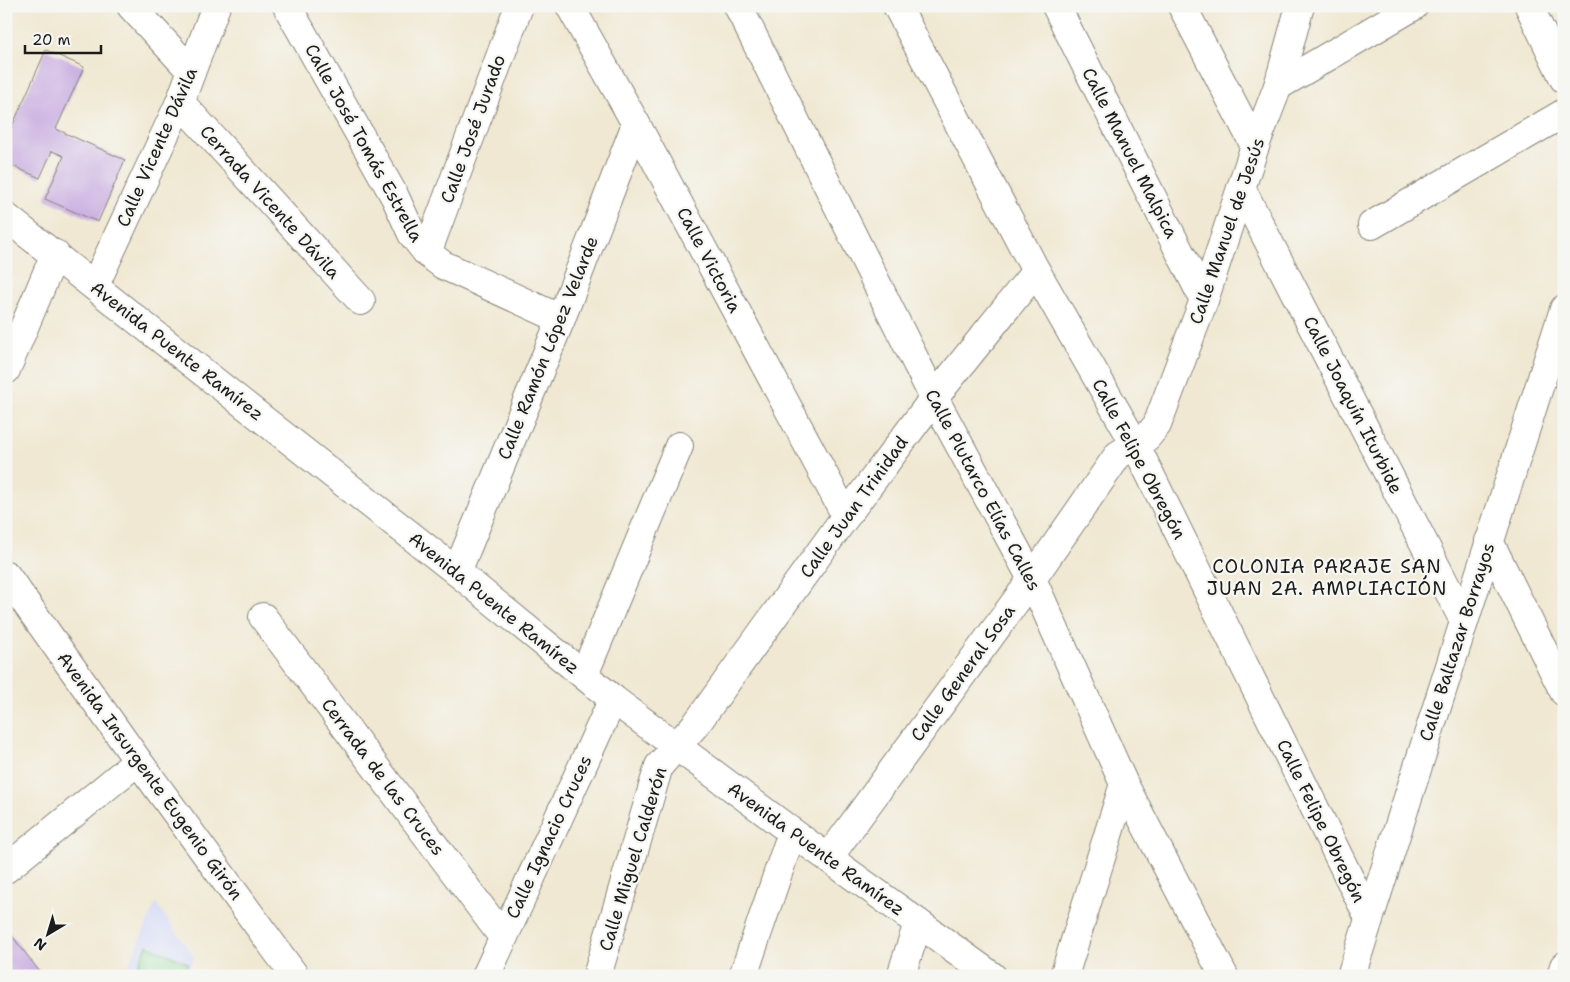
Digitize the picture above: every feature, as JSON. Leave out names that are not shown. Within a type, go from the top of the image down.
[{"type":"street","points":[[132,6],[191,71]]},
{"type":"street","name":"Calle Vicente Dávila","points":[[95,285],[180,102],[216,6]]},
{"type":"street","name":"Calle José Tomás Estrella","points":[[287,6],[395,197],[412,234],[427,253],[443,265],[561,319]]},
{"type":"street","name":"Calle José Jurado","points":[[427,253],[519,6]]},
{"type":"street","name":"Calle Victoria","points":[[570,6],[636,124],[846,516]]},
{"type":"street","name":"Calle Plutarco Elías Calles","points":[[738,6],[934,398],[1032,578],[1124,784],[1224,976]]},
{"type":"street","name":"Calle Felipe Obregón","points":[[897,6],[1036,271],[1135,444],[1369,918]]},
{"type":"street","name":"Calle Manuel Malpica","points":[[1056,6],[1204,300]]},
{"type":"street","points":[[1182,6],[1255,146]]},
{"type":"street","name":"Calle Manuel de Jesús","points":[[1135,444],[1147,437],[1157,425],[1204,300],[1255,146],[1278,86],[1300,6]]},
{"type":"street","points":[[1278,86],[1414,6]]},
{"type":"street","points":[[1529,6],[1564,79]]},
{"type":"street","name":"Cerrada Vicente Dávila","points":[[180,102],[361,301]]},
{"type":"street","points":[[1372,225],[1564,113]]},
{"type":"street","name":"Calle Ramón López Velarde","points":[[457,572],[561,319],[636,124]]},
{"type":"street","name":"Calle Joaquín Iturbide","points":[[1242,188],[1464,622]]},
{"type":"street","name":"Avenida Puente Ramírez","points":[[6,217],[95,285],[457,572],[612,699],[992,976]]},
{"type":"street","points":[[6,370],[55,254]]},
{"type":"street","name":"Calle Juan Trinidad","points":[[676,746],[697,723],[846,516],[934,398],[1036,271]]},
{"type":"street","name":"Calle Baltazar Borrayos","points":[[1351,976],[1489,541],[1562,322]]},
{"type":"street","name":"Calle General Sosa","points":[[829,857],[1032,578],[1118,455],[1135,444]]},
{"type":"street","points":[[584,675],[679,446]]},
{"type":"street","points":[[1489,541],[1564,692]]},
{"type":"street","name":"Avenida Insurgente Eugenio Girón","points":[[6,575],[138,761],[295,976]]},
{"type":"street","name":"Cerrada de las Cruces","points":[[263,617],[503,936]]},
{"type":"street","name":"Calle Ignacio Cruces","points":[[486,976],[612,699]]},
{"type":"street","name":"Calle Miguel Calderón","points":[[597,976],[659,766],[676,746]]},
{"type":"street","points":[[6,868],[138,761]]},
{"type":"street","points":[[1064,976],[1124,784]]},
{"type":"street","points":[[743,976],[792,832]]},
{"type":"street","points":[[901,976],[918,923]]},
{"type":"street","points":[[1561,976],[1564,966]]},
{"type":"shaded area","points":[[156,903],[194,957],[187,976],[124,976]]},
{"type":"green space","points":[[147,945],[188,963],[182,976],[133,976]]},
{"type":"building","points":[[46,50],[84,67],[56,129],[125,160],[98,222],[45,199],[64,156],[52,151],[40,178],[6,163],[6,140]]},
{"type":"building","points":[[6,928],[43,976],[6,976]]},
{"type":"district","name":"COLONIA PARAJE SAN JUAN 2A. AMPLIACIÓN","points":[[1327,577]]}]
